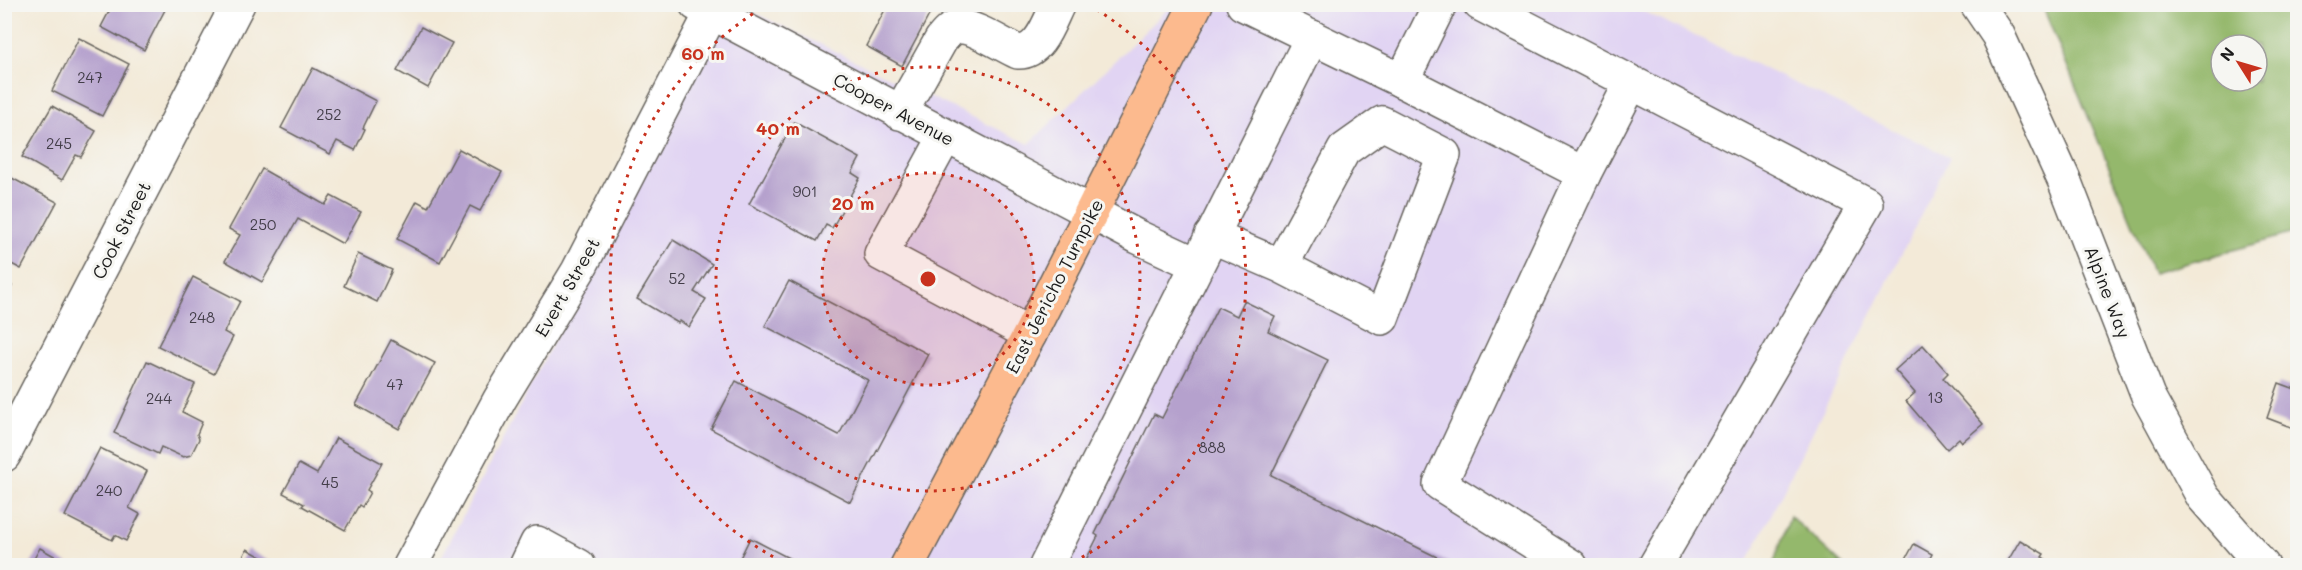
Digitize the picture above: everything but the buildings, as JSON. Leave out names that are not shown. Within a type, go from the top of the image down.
[{"type":"main road","name":"East Jericho Turnpike","points":[[907,566],[1030,334],[1196,4]]},
{"type":"street","name":"Cook Street","points":[[4,455],[238,4]]},
{"type":"street","points":[[900,113],[940,40],[948,32],[958,27],[968,28],[1018,52],[1026,53],[1034,48],[1058,4]]},
{"type":"street","points":[[1243,4],[1402,81],[1584,174]]},
{"type":"street","points":[[1402,81],[1440,4]]},
{"type":"street","points":[[1480,4],[1866,204],[1655,566]]},
{"type":"street","name":"Alpine Way","points":[[1977,4],[1998,35],[2064,180],[2148,396],[2203,497],[2263,566]]},
{"type":"street","name":"Cooper Avenue","points":[[708,7],[900,113],[1092,213],[1204,250],[1281,266],[1382,318],[1444,155],[1382,123],[1344,150],[1281,266]]},
{"type":"street","name":"Evert Street","points":[[410,566],[500,399],[578,272],[708,7]]},
{"type":"street","points":[[1046,566],[1312,37]]},
{"type":"street","points":[[1571,566],[1440,484],[1584,174],[1631,83]]},
{"type":"street","points":[[945,137],[881,254],[1030,334]]},
{"type":"street","points":[[526,566],[537,543],[579,566]]},
{"type":"shaded area","points":[[728,5],[738,5],[1029,144],[1172,5],[1630,5],[1950,157],[1746,565],[437,566]]},
{"type":"green space","points":[[2042,5],[2297,5],[2297,232],[2153,273]]},
{"type":"green space","points":[[1790,516],[1843,565],[1773,565]]}]
